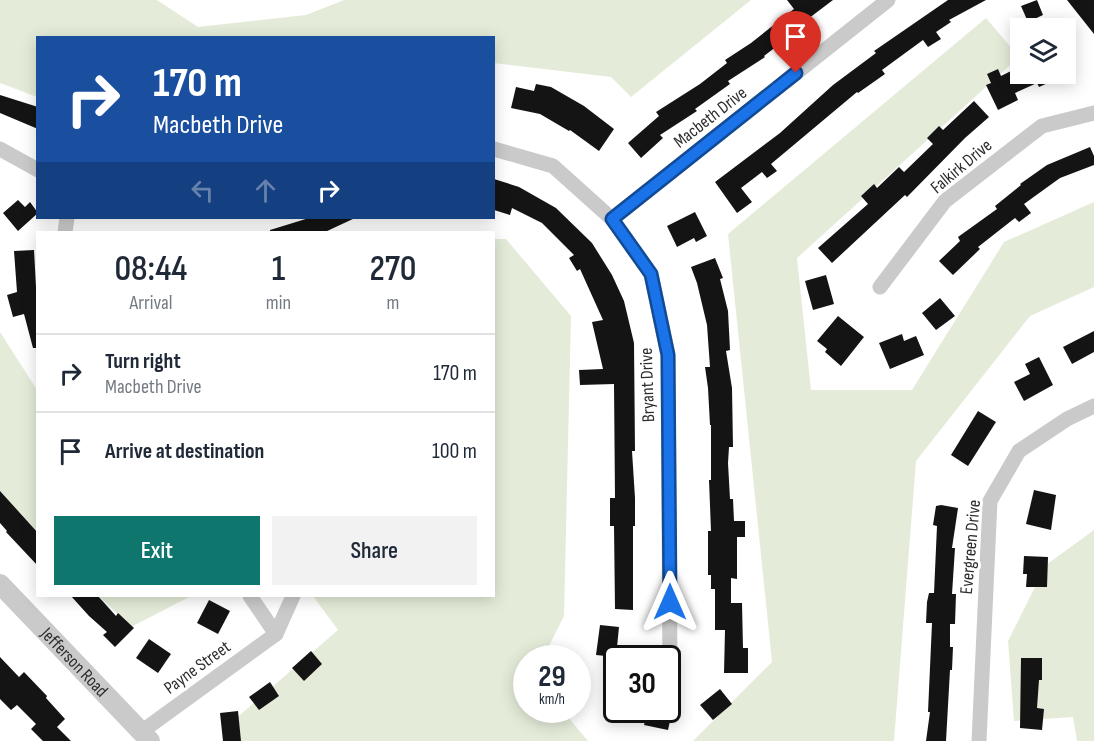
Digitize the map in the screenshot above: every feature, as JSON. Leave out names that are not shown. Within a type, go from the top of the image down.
[{"type":"street","name":"Macbeth Drive","points":[[612,219],[888,0]]},
{"type":"street","name":"Falkirk Drive","points":[[880,287],[945,201],[1042,126],[1094,113]]},
{"type":"street","points":[[0,149],[36,169]]},
{"type":"street","name":"Bryant Drive","points":[[495,149],[553,165],[612,219],[651,274],[668,355],[670,645]]},
{"type":"street","name":"Evergreen Drive","points":[[979,741],[990,501],[1019,451],[1067,419],[1094,406]]},
{"type":"street","name":"Jefferson Road","points":[[0,584],[144,738]]},
{"type":"street","points":[[251,597],[276,634]]},
{"type":"street","points":[[276,634],[293,597]]},
{"type":"street","name":"Payne Street","points":[[144,738],[276,634]]},
{"type":"green space","points":[[0,0],[157,0],[198,27],[306,15],[344,0],[751,0],[631,97],[611,77],[495,63],[495,36],[36,36],[36,97],[0,83]]},
{"type":"green space","points":[[986,18],[1010,46],[1010,65],[797,258],[811,390],[912,390],[1004,242],[1094,202],[1094,287],[1030,316],[916,461],[894,741],[693,741],[772,662],[728,234]]},
{"type":"green space","points":[[495,239],[506,239],[571,316],[564,616],[550,645],[513,645],[513,723],[573,723],[588,741],[238,741],[226,727],[338,630],[314,597],[495,597]]},
{"type":"green space","points":[[0,332],[36,388],[36,535],[0,500]]},
{"type":"green space","points":[[1094,530],[1094,741],[1077,741],[1073,717],[1014,721],[1008,641],[1046,565]]},
{"type":"green space","points":[[100,597],[189,597],[131,627]]},
{"type":"building","points":[[787,0],[833,0],[792,31],[794,33],[765,57],[728,81],[730,84],[695,109],[697,111],[660,135],[663,138],[641,158],[628,143],[659,116],[656,112],[700,84],[727,63],[725,60],[794,9]]},
{"type":"building","points":[[948,0],[986,0],[949,20],[951,22],[936,32],[941,39],[928,47],[923,40],[882,70],[885,74],[857,92],[771,164],[777,171],[767,178],[762,172],[741,188],[752,202],[737,213],[715,182],[780,133],[833,85],[876,53],[874,51]]},
{"type":"building","points":[[1037,0],[1043,15],[1037,18],[1026,18],[1021,6]]},
{"type":"building","points":[[1067,0],[1094,0],[1094,34]]},
{"type":"building","points":[[998,69],[1001,76],[1010,72],[1010,84],[1035,84],[1015,93],[1018,100],[998,110],[986,85],[991,83],[987,74]]},
{"type":"building","points":[[536,84],[551,87],[584,106],[614,129],[599,151],[570,130],[540,114],[511,108],[516,87],[534,91]]},
{"type":"building","points":[[0,95],[36,106],[36,128],[0,113]]},
{"type":"building","points":[[974,101],[989,117],[907,197],[905,195],[832,263],[818,248],[868,204],[861,196],[874,184],[877,188],[899,167],[904,172],[933,144],[927,138],[939,126],[943,130]]},
{"type":"building","points":[[1090,147],[1094,156],[1094,165],[1060,178],[1024,204],[1031,213],[1019,222],[1015,218],[978,247],[980,249],[953,275],[939,261],[960,241],[958,237],[997,209],[995,206],[1020,184],[1047,165]]},
{"type":"building","points":[[495,179],[519,187],[556,208],[592,243],[612,275],[624,301],[634,343],[633,610],[615,609],[614,526],[610,526],[610,498],[615,498],[614,384],[580,385],[579,370],[603,369],[592,322],[603,320],[580,269],[577,271],[569,258],[574,255],[542,223],[512,208],[510,215],[495,210]]},
{"type":"building","points":[[18,200],[25,207],[30,202],[36,210],[36,215],[18,231],[3,213]]},
{"type":"building","points":[[695,212],[707,236],[696,242],[694,238],[677,247],[667,226]]},
{"type":"building","points":[[306,219],[353,219],[327,231],[270,230]]},
{"type":"building","points":[[34,250],[36,348],[33,348],[24,314],[13,317],[7,295],[17,292],[14,251]]},
{"type":"building","points":[[715,258],[723,278],[720,279],[728,311],[730,350],[726,351],[732,388],[733,447],[729,447],[728,463],[730,499],[733,499],[734,521],[745,521],[745,537],[737,537],[737,579],[731,578],[731,603],[742,603],[743,648],[748,648],[748,673],[724,673],[725,630],[715,630],[715,589],[711,589],[711,575],[708,575],[708,531],[711,531],[709,480],[711,480],[711,425],[705,367],[710,367],[707,325],[691,267]]},
{"type":"building","points":[[826,275],[834,304],[813,310],[805,281]]},
{"type":"building","points":[[940,298],[955,316],[936,330],[922,313]]},
{"type":"building","points":[[838,316],[864,337],[841,366],[825,352],[827,349],[817,341]]},
{"type":"building","points":[[1094,331],[1094,352],[1072,364],[1063,347]]},
{"type":"building","points":[[902,334],[904,341],[916,336],[924,355],[890,369],[879,343]]},
{"type":"building","points":[[1039,357],[1053,385],[1024,401],[1014,382],[1030,374],[1025,364]]},
{"type":"building","points":[[978,411],[996,422],[968,466],[951,455]]},
{"type":"building","points":[[1034,490],[1056,495],[1051,530],[1026,524]]},
{"type":"building","points":[[0,491],[36,531],[36,564],[6,532],[0,523]]},
{"type":"building","points":[[936,506],[958,508],[952,548],[955,548],[952,594],[956,594],[955,624],[950,624],[950,647],[953,647],[946,741],[926,741],[930,712],[928,712],[932,623],[926,623],[927,602],[929,593],[934,593],[937,526],[933,525]]},
{"type":"building","points":[[1024,556],[1048,557],[1047,587],[1026,587],[1027,574],[1023,574]]},
{"type":"building","points":[[72,597],[99,597],[116,616],[118,613],[134,628],[115,647],[103,635],[107,632]]},
{"type":"building","points":[[209,600],[230,611],[218,634],[197,623]]},
{"type":"building","points":[[600,625],[619,627],[617,645],[603,645],[603,656],[596,655]]},
{"type":"building","points":[[149,639],[171,654],[158,673],[136,658]]},
{"type":"building","points":[[311,651],[322,664],[304,681],[292,668]]},
{"type":"building","points":[[0,657],[19,677],[24,672],[47,696],[46,698],[65,719],[57,727],[71,741],[43,741],[31,729],[36,724],[17,705],[11,710],[0,699]]},
{"type":"building","points":[[1021,658],[1042,658],[1042,680],[1039,680],[1037,708],[1044,709],[1042,730],[1020,728]]},
{"type":"building","points":[[270,682],[279,696],[259,710],[249,697]]},
{"type":"building","points":[[720,689],[732,704],[713,720],[700,705]]},
{"type":"building","points":[[238,711],[241,741],[223,741],[220,713]]},
{"type":"building","points":[[645,723],[670,723],[668,730],[644,725]]},
{"type":"route","points":[[670,602],[668,355],[651,274],[612,219],[796,73]]}]
